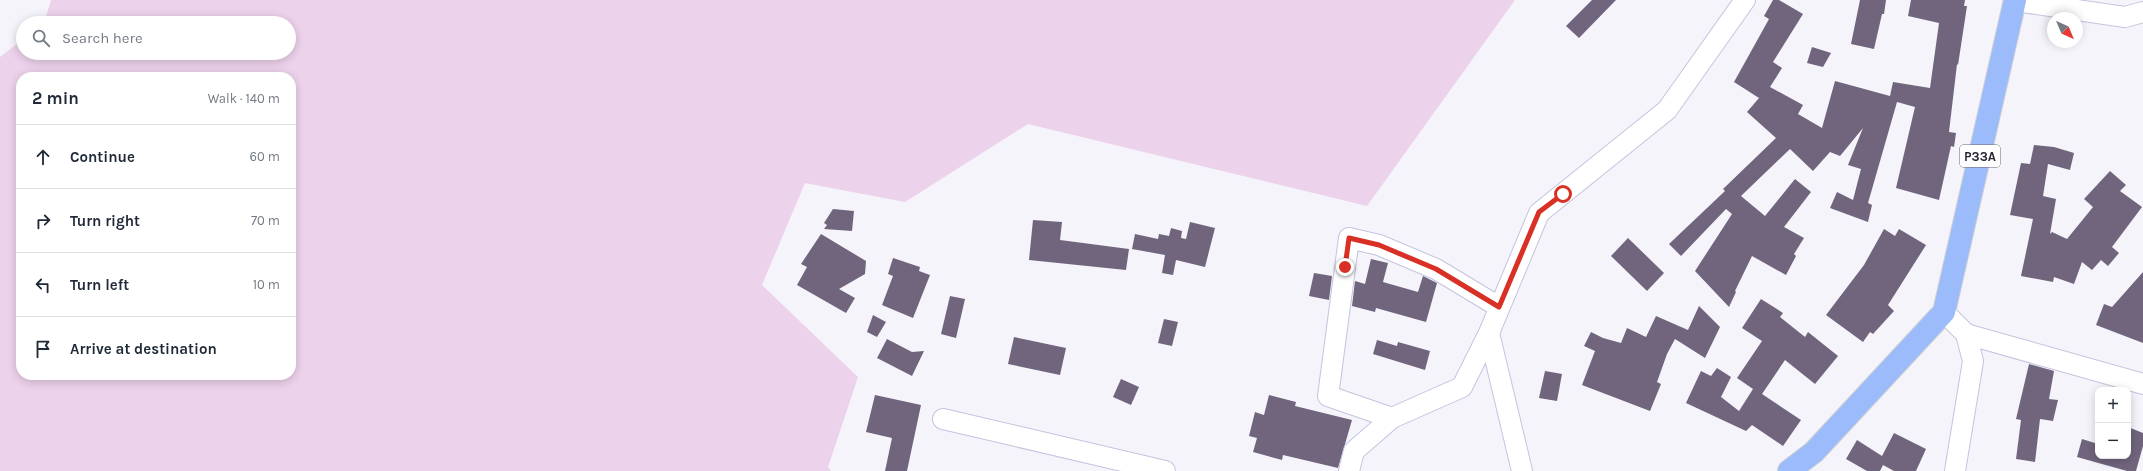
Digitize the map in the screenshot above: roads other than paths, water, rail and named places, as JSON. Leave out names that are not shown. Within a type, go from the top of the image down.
[{"type":"main road","name":"P33A","points":[[1944,312],[2015,1]]},
{"type":"main road","points":[[1788,471],[1814,452],[1944,312]]},
{"type":"street","points":[[1349,471],[1354,451],[1392,418],[1462,387],[1489,333],[1539,212],[1667,110],[1745,0]]},
{"type":"street","points":[[2015,1],[2125,17],[2143,12]]},
{"type":"street","points":[[1392,418],[1328,396],[1349,238],[1379,245],[1436,269],[1499,307]]},
{"type":"street","points":[[1944,312],[1966,334],[2143,384]]},
{"type":"street","points":[[1489,333],[1522,471]]},
{"type":"street","points":[[1955,471],[1973,361],[1966,334]]},
{"type":"street","points":[[943,419],[1165,471]]}]
